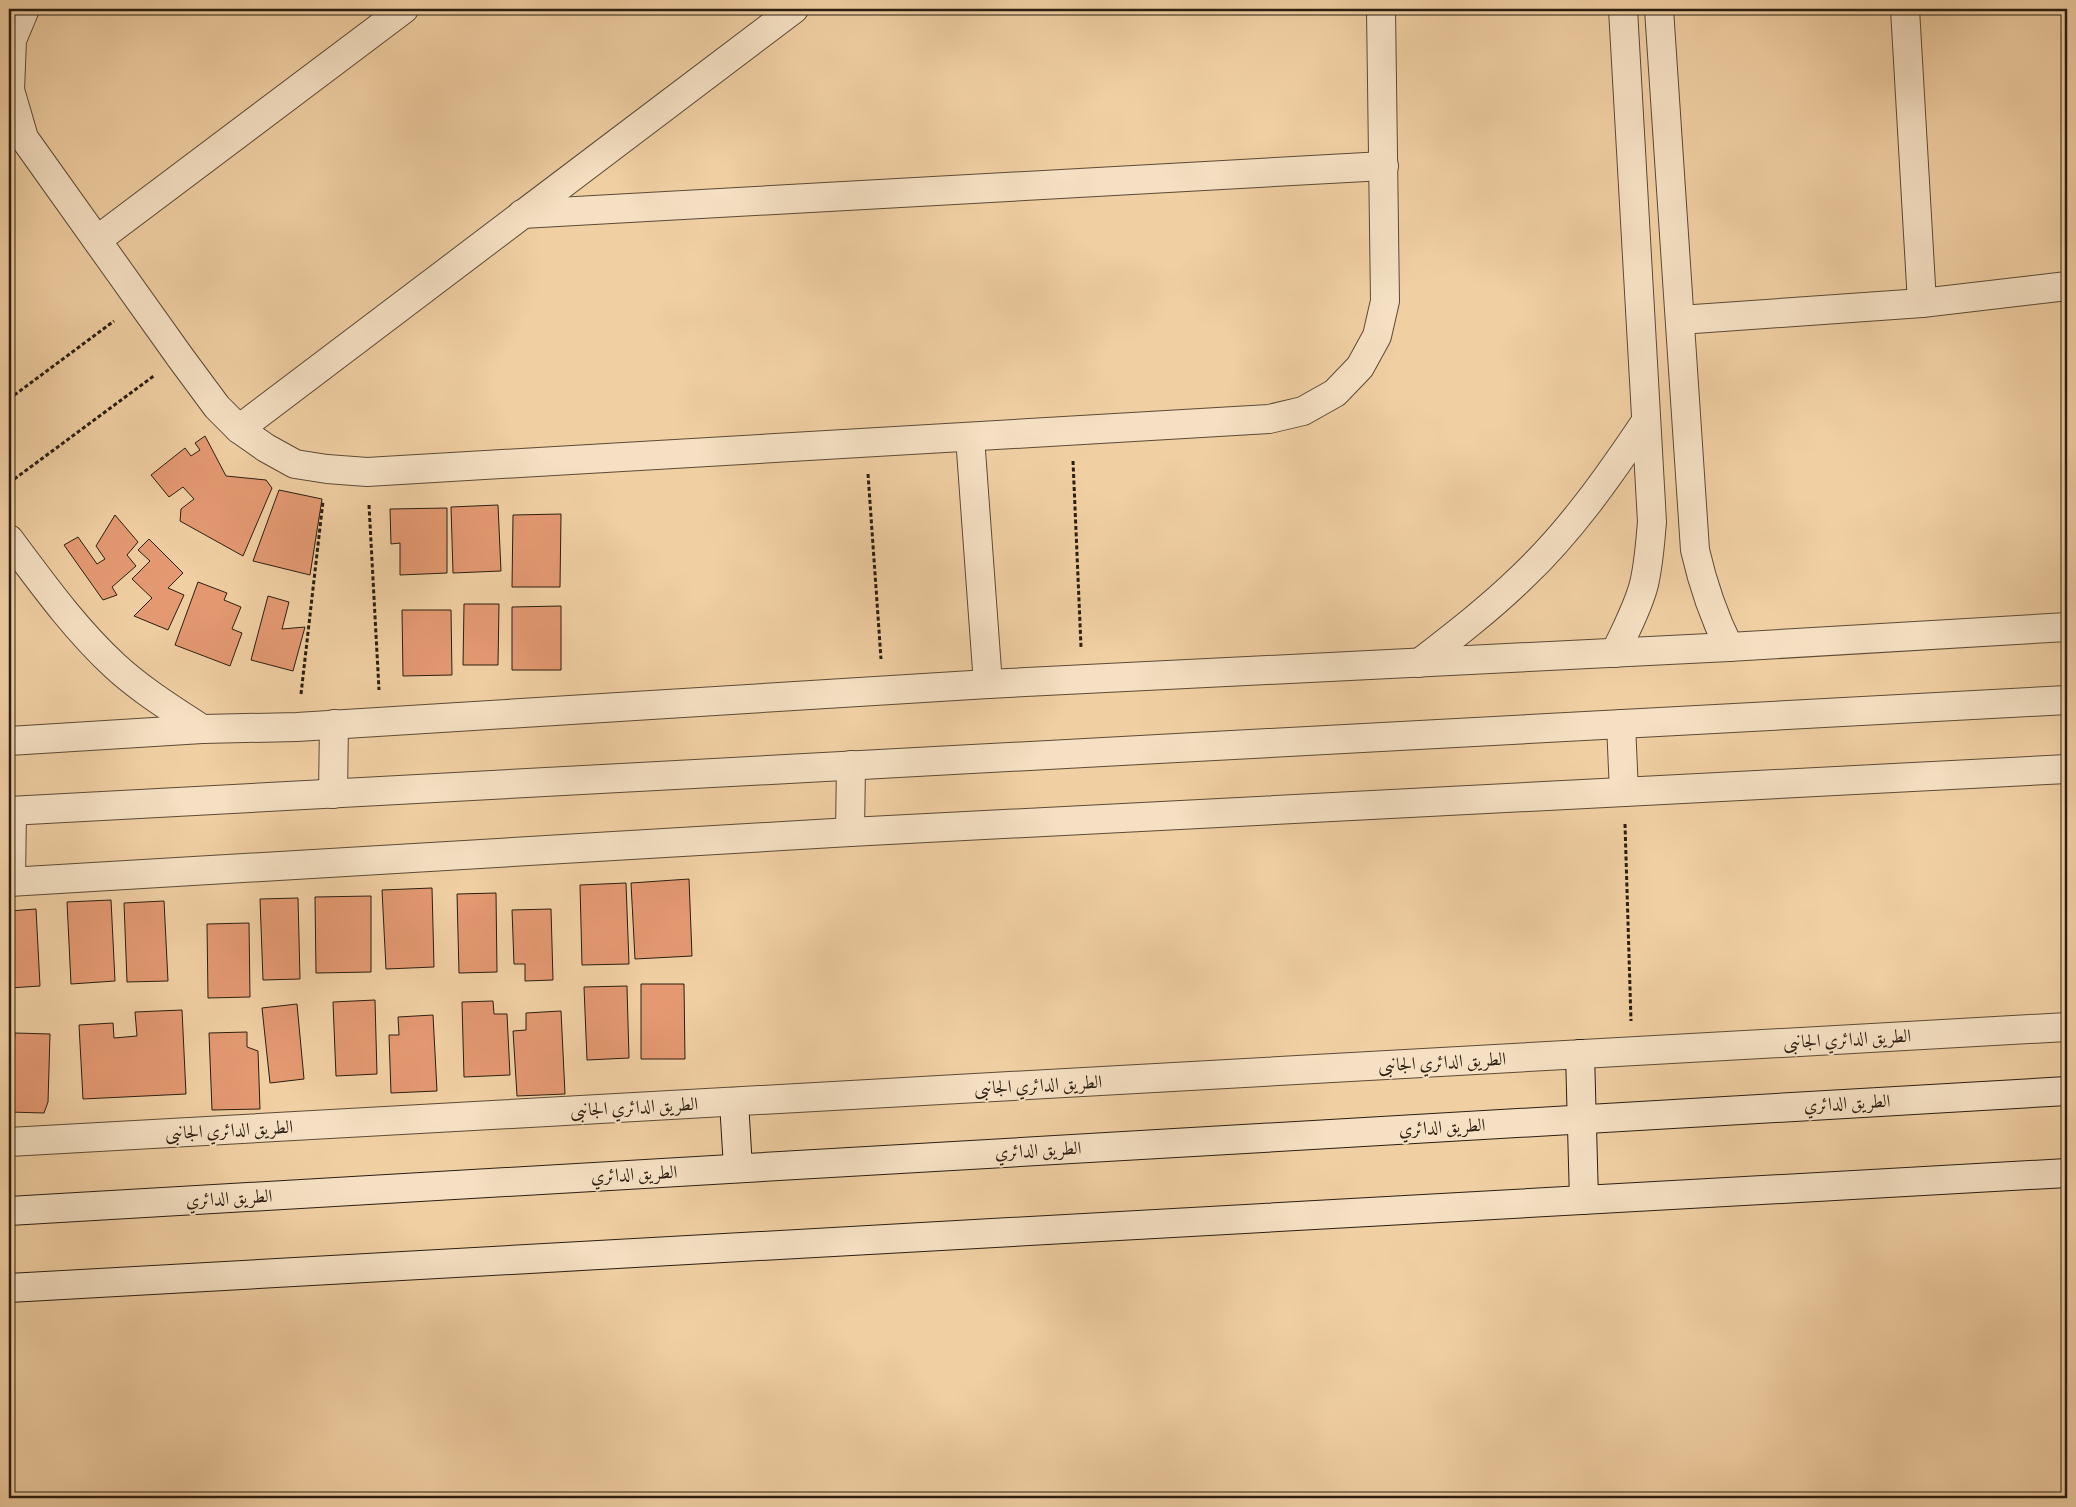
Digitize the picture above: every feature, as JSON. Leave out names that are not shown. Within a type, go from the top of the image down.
[{"type":"street","points":[[25,9],[12,40],[10,90],[24,138],[180,357],[217,407],[239,429],[266,448],[295,464],[367,472],[1269,419],[1304,410],[1335,393],[1360,367],[1377,336],[1385,301],[1381,9]]},
{"type":"street","points":[[97,240],[404,9]]},
{"type":"street","points":[[239,429],[794,9]]},
{"type":"street","points":[[1615,653],[1633,614],[1643,585],[1649,555],[1652,522],[1622,9]]},
{"type":"street","points":[[1660,9],[1695,550],[1714,616],[1729,647]]},
{"type":"street","points":[[1905,9],[1922,303]]},
{"type":"street","points":[[522,214],[1384,166]]},
{"type":"street","points":[[1680,320],[1922,303],[2067,286]]},
{"type":"street","points":[[1419,663],[1472,622],[1522,577],[1567,528],[1609,476],[1646,420]]},
{"type":"street","points":[[970,437],[988,684]]},
{"type":"street","points":[[9,539],[78,629],[116,666],[157,700],[202,729]]},
{"type":"street","points":[[9,741],[202,729],[297,727],[988,684],[1729,647],[2067,627]]},
{"type":"street","points":[[2067,700],[10,811],[10,882],[850,832],[2067,769]]},
{"type":"street","points":[[333,794],[334,724]]},
{"type":"street","points":[[1621,724],[1624,792]]},
{"type":"street","points":[[850,832],[851,766]]},
{"type":"street","name":"الطريق الدائري الجانبى","points":[[9,1142],[2067,1027]]},
{"type":"street","points":[[1580,1054],[1584,1200]]},
{"type":"street","name":"الطريق الدائري","points":[[9,1211],[2067,1091]]},
{"type":"street","points":[[734,1102],[738,1168]]},
{"type":"street","points":[[9,1288],[2067,1173]]},
{"type":"path","points":[[9,400],[141,302]]},
{"type":"path","points":[[9,483],[180,357]]},
{"type":"path","points":[[1071,431],[1082,680]]},
{"type":"path","points":[[866,442],[883,690]]},
{"type":"path","points":[[297,727],[327,469]]},
{"type":"path","points":[[367,472],[381,721]]},
{"type":"path","points":[[1624,792],[1632,1051]]},
{"type":"building","points":[[205,436],[226,476],[266,480],[272,488],[243,556],[180,521],[181,509],[194,499],[183,487],[169,497],[151,475],[185,448],[191,456],[200,450],[195,443]]},
{"type":"building","points":[[279,490],[322,499],[310,575],[253,561]]},
{"type":"building","points":[[498,505],[501,571],[453,573],[451,507]]},
{"type":"building","points":[[447,508],[447,573],[400,575],[400,543],[391,544],[390,509]]},
{"type":"building","points":[[561,514],[560,587],[512,587],[513,515]]},
{"type":"building","points":[[115,515],[138,542],[127,555],[136,566],[112,587],[117,595],[103,600],[64,545],[78,537],[97,564],[105,559],[96,546]]},
{"type":"building","points":[[149,539],[183,573],[168,588],[184,595],[168,630],[134,616],[152,598],[132,579],[150,561],[138,550]]},
{"type":"building","points":[[198,582],[227,593],[224,600],[241,607],[232,629],[242,633],[230,666],[175,645]]},
{"type":"building","points":[[268,596],[289,602],[282,629],[305,627],[293,671],[251,660]]},
{"type":"building","points":[[464,604],[499,604],[498,665],[463,665]]},
{"type":"building","points":[[561,606],[561,670],[512,670],[512,607]]},
{"type":"building","points":[[402,610],[451,610],[452,675],[403,676]]},
{"type":"building","points":[[689,879],[692,956],[635,959],[631,883]]},
{"type":"building","points":[[626,883],[629,964],[582,965],[580,885]]},
{"type":"building","points":[[432,888],[434,967],[386,969],[382,890]]},
{"type":"building","points":[[496,893],[497,972],[459,973],[457,894]]},
{"type":"building","points":[[371,896],[371,972],[316,973],[315,897]]},
{"type":"building","points":[[298,898],[300,979],[263,980],[260,899]]},
{"type":"building","points":[[111,900],[115,981],[71,984],[67,902]]},
{"type":"building","points":[[164,901],[168,981],[127,982],[124,903]]},
{"type":"building","points":[[36,909],[40,986],[9,988],[9,911]]},
{"type":"building","points":[[551,909],[553,980],[525,981],[525,964],[514,964],[512,910]]},
{"type":"building","points":[[249,923],[250,997],[208,998],[207,924]]},
{"type":"building","points":[[641,984],[684,984],[685,1059],[641,1059]]},
{"type":"building","points":[[627,986],[629,1058],[587,1060],[584,987]]},
{"type":"building","points":[[375,1000],[377,1074],[336,1076],[333,1002]]},
{"type":"building","points":[[493,1001],[494,1014],[507,1014],[510,1075],[464,1077],[462,1002]]},
{"type":"building","points":[[297,1004],[304,1079],[270,1083],[262,1008]]},
{"type":"building","points":[[182,1010],[186,1094],[83,1099],[79,1025],[113,1023],[114,1038],[137,1036],[135,1012]]},
{"type":"building","points":[[561,1011],[565,1094],[517,1096],[513,1031],[526,1030],[526,1013]]},
{"type":"building","points":[[433,1015],[437,1091],[391,1093],[389,1035],[399,1035],[398,1017]]},
{"type":"building","points":[[247,1032],[247,1047],[258,1051],[260,1109],[212,1110],[209,1033]]},
{"type":"building","points":[[15,1033],[50,1034],[48,1102],[44,1113],[9,1112],[9,1046],[14,1046]]}]
